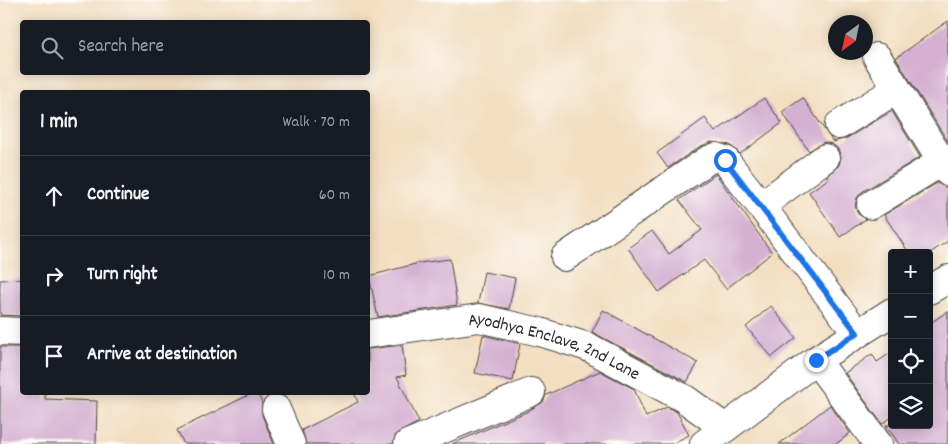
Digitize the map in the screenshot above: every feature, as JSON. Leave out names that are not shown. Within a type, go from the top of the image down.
[{"type":"street","points":[[870,205],[946,164],[877,57]]},
{"type":"street","points":[[839,125],[897,89]]},
{"type":"street","points":[[565,257],[708,160],[716,157],[725,160],[857,333]]},
{"type":"street","points":[[761,206],[825,158]]},
{"type":"street","points":[[715,436],[816,360],[888,314]]},
{"type":"street","name":"Ayodhya Enclave, 2nd Lane","points":[[370,334],[479,318],[540,332],[596,351],[685,399],[715,436]]},
{"type":"street","points":[[0,331],[20,332]]},
{"type":"street","points":[[816,360],[878,444]]},
{"type":"street","points":[[408,444],[531,392]]},
{"type":"street","points":[[276,409],[291,444]]},
{"type":"building","points":[[948,21],[948,142],[896,58]]},
{"type":"building","points":[[764,98],[782,123],[740,154],[730,145],[711,142],[699,147],[668,168],[657,153],[705,118],[715,132]]},
{"type":"building","points":[[803,98],[833,142],[847,138],[892,111],[920,157],[862,192],[857,198],[855,206],[858,214],[866,219],[840,237],[809,192],[828,179],[827,176],[839,165],[841,157],[838,149],[832,144],[824,142],[809,151],[782,112]]},
{"type":"building","points":[[716,174],[772,253],[726,289],[704,260],[659,292],[628,248],[652,231],[669,254],[702,230],[679,200]]},
{"type":"building","points":[[937,183],[948,188],[948,241],[933,251],[933,249],[906,249],[884,215]]},
{"type":"building","points":[[450,259],[457,305],[378,317],[370,276],[419,263]]},
{"type":"building","points":[[484,272],[515,278],[509,309],[478,303]]},
{"type":"building","points":[[20,279],[20,316],[0,315],[0,280]]},
{"type":"building","points":[[771,306],[796,338],[772,357],[746,327]]},
{"type":"building","points":[[603,310],[698,363],[687,382],[592,332]]},
{"type":"building","points":[[948,311],[948,444],[899,444],[889,429],[933,429],[933,321]]},
{"type":"building","points":[[483,335],[520,344],[513,381],[475,373]]},
{"type":"building","points":[[402,345],[406,375],[397,377],[419,422],[396,434],[393,444],[306,444],[302,430],[358,402],[355,395],[370,395],[370,349]]},
{"type":"building","points":[[0,347],[20,347],[20,395],[45,395],[45,399],[97,401],[96,444],[0,444]]},
{"type":"building","points":[[872,354],[877,362],[888,355],[888,420],[882,424],[845,373]]},
{"type":"building","points":[[600,371],[634,389],[646,417],[667,407],[677,412],[689,435],[671,444],[452,444],[528,411],[543,402],[546,395]]},
{"type":"building","points":[[249,395],[258,395],[262,403],[262,415],[274,444],[184,444],[177,430]]},
{"type":"building","points":[[830,405],[850,433],[836,444],[779,444]]},
{"type":"route","points":[[725,160],[857,333],[816,360]]}]
